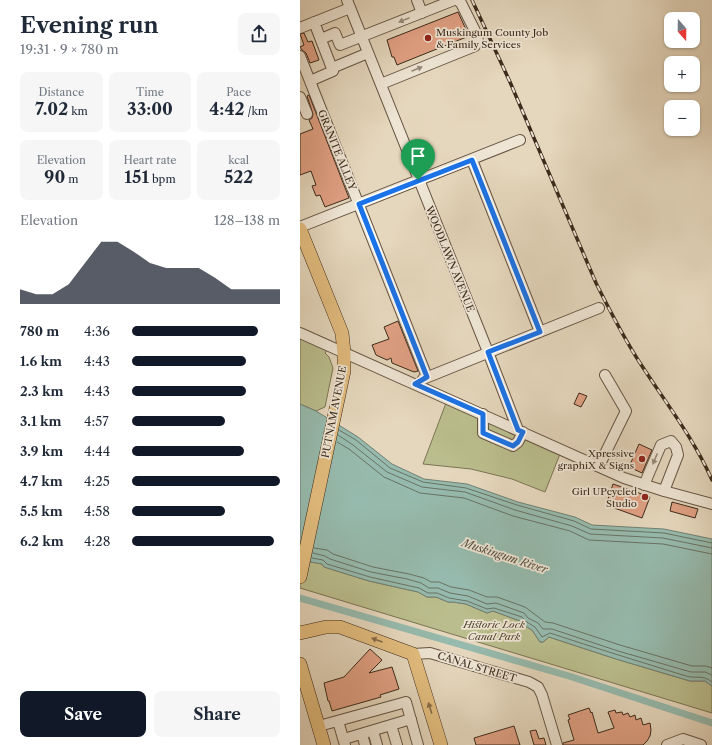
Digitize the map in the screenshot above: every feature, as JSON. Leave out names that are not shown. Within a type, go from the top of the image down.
[{"type":"main road","name":"PUTNAM AVENUE","points":[[300,228],[342,333],[344,352],[344,371],[341,387],[300,577]]},
{"type":"main road","name":"CANAL STREET","points":[[300,633],[326,627],[340,627],[414,654]]},
{"type":"main road","points":[[414,654],[441,745]]},
{"type":"main road","points":[[300,664],[324,745]]},
{"type":"street","points":[[417,0],[422,13]]},
{"type":"street","points":[[321,39],[335,33],[340,46],[454,0]]},
{"type":"street","points":[[381,84],[475,46],[478,41],[477,35],[462,3],[457,0]]},
{"type":"street","points":[[300,28],[348,4]]},
{"type":"street","name":"WOODLAWN AVENUE","points":[[348,4],[520,431]]},
{"type":"street","points":[[310,81],[334,71],[314,22]]},
{"type":"street","points":[[332,68],[368,53]]},
{"type":"street","name":"GRANITE ALLEY","points":[[300,56],[427,377]]},
{"type":"street","points":[[307,114],[300,97],[314,91]]},
{"type":"street","points":[[300,228],[520,140]]},
{"type":"street","points":[[472,160],[540,332]]},
{"type":"street","points":[[415,384],[427,377],[599,308]]},
{"type":"street","points":[[300,333],[624,478],[712,504]]},
{"type":"street","points":[[599,466],[626,411],[605,375]]},
{"type":"street","points":[[483,414],[483,433],[513,446],[518,442],[520,431]]},
{"type":"street","points":[[644,485],[661,445],[671,441],[676,447],[678,455],[664,491]]},
{"type":"street","name":"CANAL STREET","points":[[414,654],[430,653],[538,686],[557,745]]},
{"type":"street","points":[[319,726],[406,702],[418,745]]},
{"type":"street","points":[[338,721],[344,742],[362,734],[411,719]]},
{"type":"street","points":[[391,725],[397,745]]},
{"type":"street","points":[[373,731],[377,745]]},
{"type":"street","points":[[362,734],[365,745]]},
{"type":"street","points":[[669,745],[683,739],[701,745]]},
{"type":"green space","points":[[300,338],[327,350],[325,353],[329,357],[333,368],[325,407],[316,411],[300,404]]},
{"type":"green space","points":[[446,403],[560,454],[545,492],[512,479],[471,469],[423,464]]},
{"type":"green space","name":"Historic Lock Canal Park","points":[[300,560],[322,564],[324,567],[369,581],[418,592],[427,597],[436,597],[448,602],[466,604],[487,613],[493,611],[520,621],[520,623],[532,630],[540,642],[543,642],[549,637],[690,681],[705,681],[712,686],[712,713],[300,588]]},
{"type":"water","points":[[300,404],[316,411],[358,437],[392,464],[424,479],[467,484],[518,502],[575,517],[592,525],[664,529],[712,539],[712,686],[705,681],[690,681],[549,637],[543,642],[540,642],[532,630],[520,623],[520,621],[493,611],[487,613],[466,604],[448,602],[436,597],[427,597],[418,592],[369,581],[324,567],[322,564],[300,560]]},
{"type":"building","name":"Muskingum County Job & Family Services","points":[[458,12],[469,36],[397,65],[394,57],[392,57],[387,40]]},
{"type":"building","points":[[304,33],[308,42],[312,41],[319,60],[310,63],[306,53],[300,47],[304,45],[300,34]]},
{"type":"building","points":[[309,95],[349,198],[325,207],[320,195],[316,196],[312,186],[316,185],[311,171],[300,175],[300,134],[313,129],[309,120],[312,118],[313,114],[307,96]]},
{"type":"building","points":[[398,321],[418,371],[414,372],[392,363],[391,358],[387,360],[376,355],[372,345],[389,339],[384,327]]},
{"type":"building","points":[[579,393],[587,396],[581,407],[574,404]]},
{"type":"building","name":"Xpressive graphiX & Signs","points":[[639,444],[652,450],[642,473],[629,467]]},
{"type":"building","points":[[613,484],[650,497],[642,518],[606,505]]},
{"type":"building","points":[[672,502],[698,509],[695,518],[670,511]]},
{"type":"building","points":[[370,649],[382,660],[369,673],[392,667],[399,689],[380,695],[381,697],[332,711],[324,683],[344,677]]},
{"type":"building","points":[[589,708],[591,713],[592,712],[598,733],[614,728],[608,712],[615,710],[616,713],[622,712],[623,715],[628,713],[630,717],[635,715],[636,720],[641,718],[643,725],[650,723],[650,736],[643,745],[563,745],[563,743],[574,740],[568,715]]},
{"type":"building","points":[[514,726],[520,745],[476,745],[474,738]]},
{"type":"building","points":[[536,730],[539,739],[544,738],[546,745],[534,745],[530,731]]},
{"type":"waterway","name":"Muskingum River","points":[[300,598],[569,676],[712,723]]},
{"type":"railway","points":[[472,0],[510,82],[596,283],[629,346],[697,450],[712,480]]},
{"type":"place","name":"Muskingum County Job & Family Services","points":[[428,38]]},
{"type":"place","name":"Xpressive graphiX & Signs","points":[[642,459]]},
{"type":"place","name":"Girl UPcycled Studio","points":[[645,497]]},
{"type":"route","points":[[472,160],[540,332],[488,352],[518,430],[523,432],[518,442],[513,446],[483,433],[483,414],[415,384],[427,377],[359,204],[418,180],[472,160]]}]
